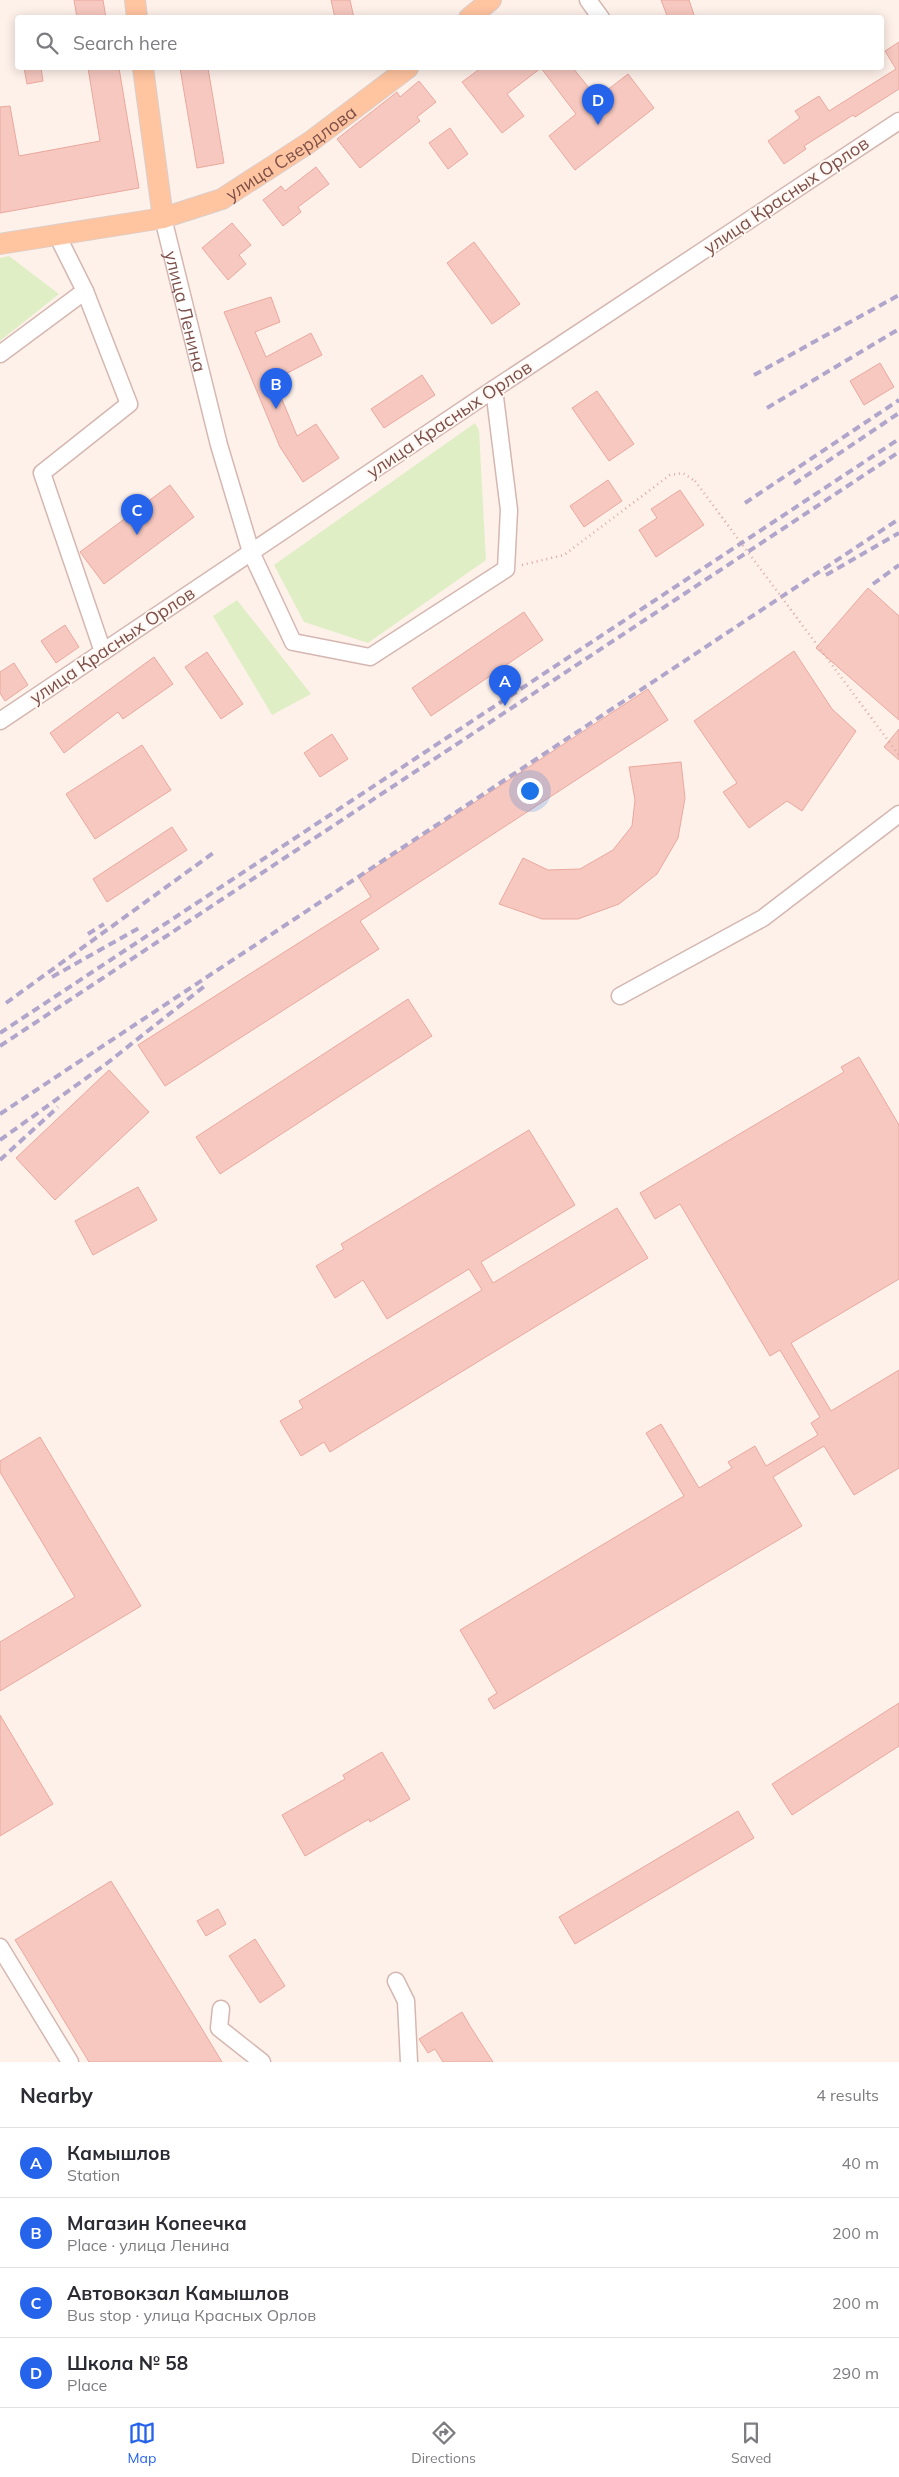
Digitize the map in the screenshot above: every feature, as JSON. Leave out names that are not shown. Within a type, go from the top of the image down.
[{"type":"main road","points":[[135,0],[137,15]]},
{"type":"main road","points":[[473,15],[491,0]]},
{"type":"main road","name":"улица Ленина","points":[[143,70],[163,218]]},
{"type":"main road","name":"улица Свердлова","points":[[0,244],[163,218],[222,199],[310,142],[405,70]]},
{"type":"street","points":[[588,0],[598,15]]},
{"type":"street","name":"улица Красных Орлов","points":[[0,721],[494,389],[899,121]]},
{"type":"street","name":"улица Ленина","points":[[163,218],[220,445],[251,552],[293,642],[370,657],[506,569]]},
{"type":"street","points":[[57,235],[85,291],[129,404],[42,473],[103,652]]},
{"type":"street","points":[[0,354],[85,291]]},
{"type":"street","points":[[494,389],[509,510],[506,569]]},
{"type":"street","points":[[620,996],[763,918],[899,814]]},
{"type":"street","points":[[0,1947],[70,2062]]},
{"type":"street","points":[[396,1981],[406,2002],[409,2062]]},
{"type":"street","points":[[221,2009],[219,2028],[262,2062]]},
{"type":"path","points":[[506,569],[564,555],[670,475],[683,473],[695,481],[899,755]]},
{"type":"green space","points":[[9,256],[59,294],[0,341],[0,258]]},
{"type":"green space","points":[[475,423],[479,430],[486,560],[368,643],[304,622],[274,565]]},
{"type":"green space","points":[[237,600],[311,694],[272,715],[213,616]]},
{"type":"building","points":[[74,0],[103,0],[106,15],[76,15]]},
{"type":"building","points":[[331,0],[350,0],[353,15],[334,15]]},
{"type":"building","points":[[661,0],[689,0],[694,15],[667,15]]},
{"type":"building","points":[[899,42],[899,89],[804,146],[806,149],[784,164],[768,141],[800,118],[795,111],[819,96],[829,111],[896,69],[885,51]]},
{"type":"building","points":[[24,70],[41,70],[43,81],[27,84]]},
{"type":"building","points":[[88,70],[119,70],[139,188],[0,213],[0,107],[10,106],[19,156],[100,141]]},
{"type":"building","points":[[180,70],[208,70],[224,163],[197,168]]},
{"type":"building","points":[[478,70],[538,70],[507,94],[524,116],[502,133],[462,82]]},
{"type":"building","points":[[543,70],[575,70],[597,98],[628,74],[654,108],[575,170],[549,136],[576,114]]},
{"type":"building","points":[[419,81],[436,102],[417,117],[420,121],[360,168],[337,139],[397,92],[400,97]]},
{"type":"building","points":[[450,128],[468,154],[448,169],[429,143]]},
{"type":"building","points":[[316,167],[329,184],[298,207],[301,212],[283,226],[263,200],[281,186],[285,191]]},
{"type":"building","points":[[232,223],[251,245],[239,255],[246,264],[228,280],[202,248]]},
{"type":"building","points":[[474,242],[520,304],[492,324],[447,263]]},
{"type":"building","points":[[271,297],[280,322],[255,332],[266,357],[311,333],[322,355],[274,380],[297,436],[316,424],[339,458],[303,482],[280,447],[224,312]]},
{"type":"building","points":[[880,363],[894,387],[864,405],[850,381]]},
{"type":"building","points":[[422,375],[435,395],[384,428],[371,409]]},
{"type":"building","points":[[597,391],[634,444],[609,461],[572,408]]},
{"type":"building","points":[[608,480],[622,501],[584,527],[570,506]]},
{"type":"building","points":[[170,485],[194,517],[104,584],[80,552]]},
{"type":"building","points":[[680,490],[704,525],[656,557],[639,530],[657,518],[651,509]]},
{"type":"building","points":[[868,588],[899,616],[899,720],[816,648]]},
{"type":"building","points":[[524,612],[543,640],[431,716],[412,688]]},
{"type":"building","points":[[65,625],[79,647],[56,663],[41,641]]},
{"type":"building","points":[[794,651],[832,709],[856,731],[802,811],[787,801],[749,828],[723,792],[737,783],[694,721]]},
{"type":"building","points":[[207,652],[243,704],[221,719],[185,667]]},
{"type":"building","points":[[154,657],[173,684],[123,719],[118,712],[64,753],[50,733]]},
{"type":"building","points":[[14,663],[28,685],[5,701],[0,693],[0,672]]},
{"type":"building","points":[[648,689],[668,720],[360,921],[379,949],[165,1086],[138,1045],[371,897],[359,878]]},
{"type":"building","points":[[899,729],[899,760],[884,747]]},
{"type":"building","points":[[332,734],[348,759],[320,777],[304,753]]},
{"type":"building","points":[[142,745],[171,790],[95,839],[66,794]]},
{"type":"building","points":[[681,762],[685,798],[678,838],[657,874],[619,904],[578,919],[542,919],[499,904],[523,858],[548,870],[580,869],[613,850],[632,826],[635,800],[629,767]]},
{"type":"building","points":[[172,827],[187,850],[107,902],[93,879]]},
{"type":"building","points":[[408,999],[432,1036],[220,1174],[196,1137]]},
{"type":"building","points":[[859,1057],[899,1125],[899,1279],[791,1343],[831,1411],[899,1370],[899,1468],[854,1495],[824,1446],[773,1477],[802,1526],[494,1709],[488,1699],[497,1693],[460,1630],[684,1496],[646,1433],[661,1424],[699,1488],[732,1468],[728,1462],[755,1446],[766,1466],[818,1435],[811,1423],[820,1417],[780,1350],[770,1356],[680,1204],[655,1219],[640,1193],[844,1072],[841,1067]]},
{"type":"building","points":[[109,1070],[149,1112],[55,1200],[16,1158]]},
{"type":"building","points":[[529,1130],[575,1205],[481,1262],[493,1283],[617,1208],[648,1258],[330,1452],[324,1442],[301,1456],[280,1421],[303,1408],[299,1401],[482,1290],[469,1269],[387,1319],[363,1280],[335,1298],[316,1266],[344,1249],[341,1244]]},
{"type":"building","points":[[138,1187],[157,1220],[93,1255],[75,1221]]},
{"type":"building","points":[[40,1437],[141,1606],[0,1691],[0,1642],[75,1597],[0,1472],[0,1461]]},
{"type":"building","points":[[899,1703],[899,1746],[792,1815],[772,1784]]},
{"type":"building","points":[[0,1715],[53,1804],[0,1836]]},
{"type":"building","points":[[382,1752],[410,1799],[370,1822],[369,1819],[305,1856],[282,1815],[345,1779],[343,1775]]},
{"type":"building","points":[[738,1811],[754,1838],[575,1944],[559,1917]]},
{"type":"building","points":[[111,1881],[222,2062],[89,2062],[15,1940]]},
{"type":"building","points":[[218,1909],[226,1924],[206,1936],[197,1921]]},
{"type":"building","points":[[255,1939],[285,1986],[260,2003],[229,1956]]},
{"type":"building","points":[[462,2012],[493,2062],[443,2062],[435,2049],[428,2053],[419,2039]]},
{"type":"railway","points":[[754,375],[899,295]]},
{"type":"railway","points":[[767,408],[899,329]]},
{"type":"railway","points":[[745,503],[899,400]]},
{"type":"railway","points":[[794,484],[899,413]]},
{"type":"railway","points":[[0,1033],[899,439]]},
{"type":"railway","points":[[0,1046],[899,452]]},
{"type":"railway","points":[[0,1114],[899,519]]},
{"type":"railway","points":[[826,575],[899,533]]},
{"type":"railway","points":[[873,584],[899,565]]},
{"type":"railway","points":[[6,1003],[216,851]]},
{"type":"railway","points":[[88,934],[104,924]]},
{"type":"railway","points":[[52,977],[139,928]]},
{"type":"railway","points":[[0,1140],[106,1064],[206,985]]},
{"type":"railway","points":[[0,1160],[58,1107]]},
{"type":"place","name":"Школа № 58","points":[[598,125]]},
{"type":"place","name":"Магазин Копеечка","points":[[276,409]]},
{"type":"place","name":"Автовокзал Камышлов","points":[[137,535]]},
{"type":"place","name":"Камышлов","points":[[505,706]]}]
